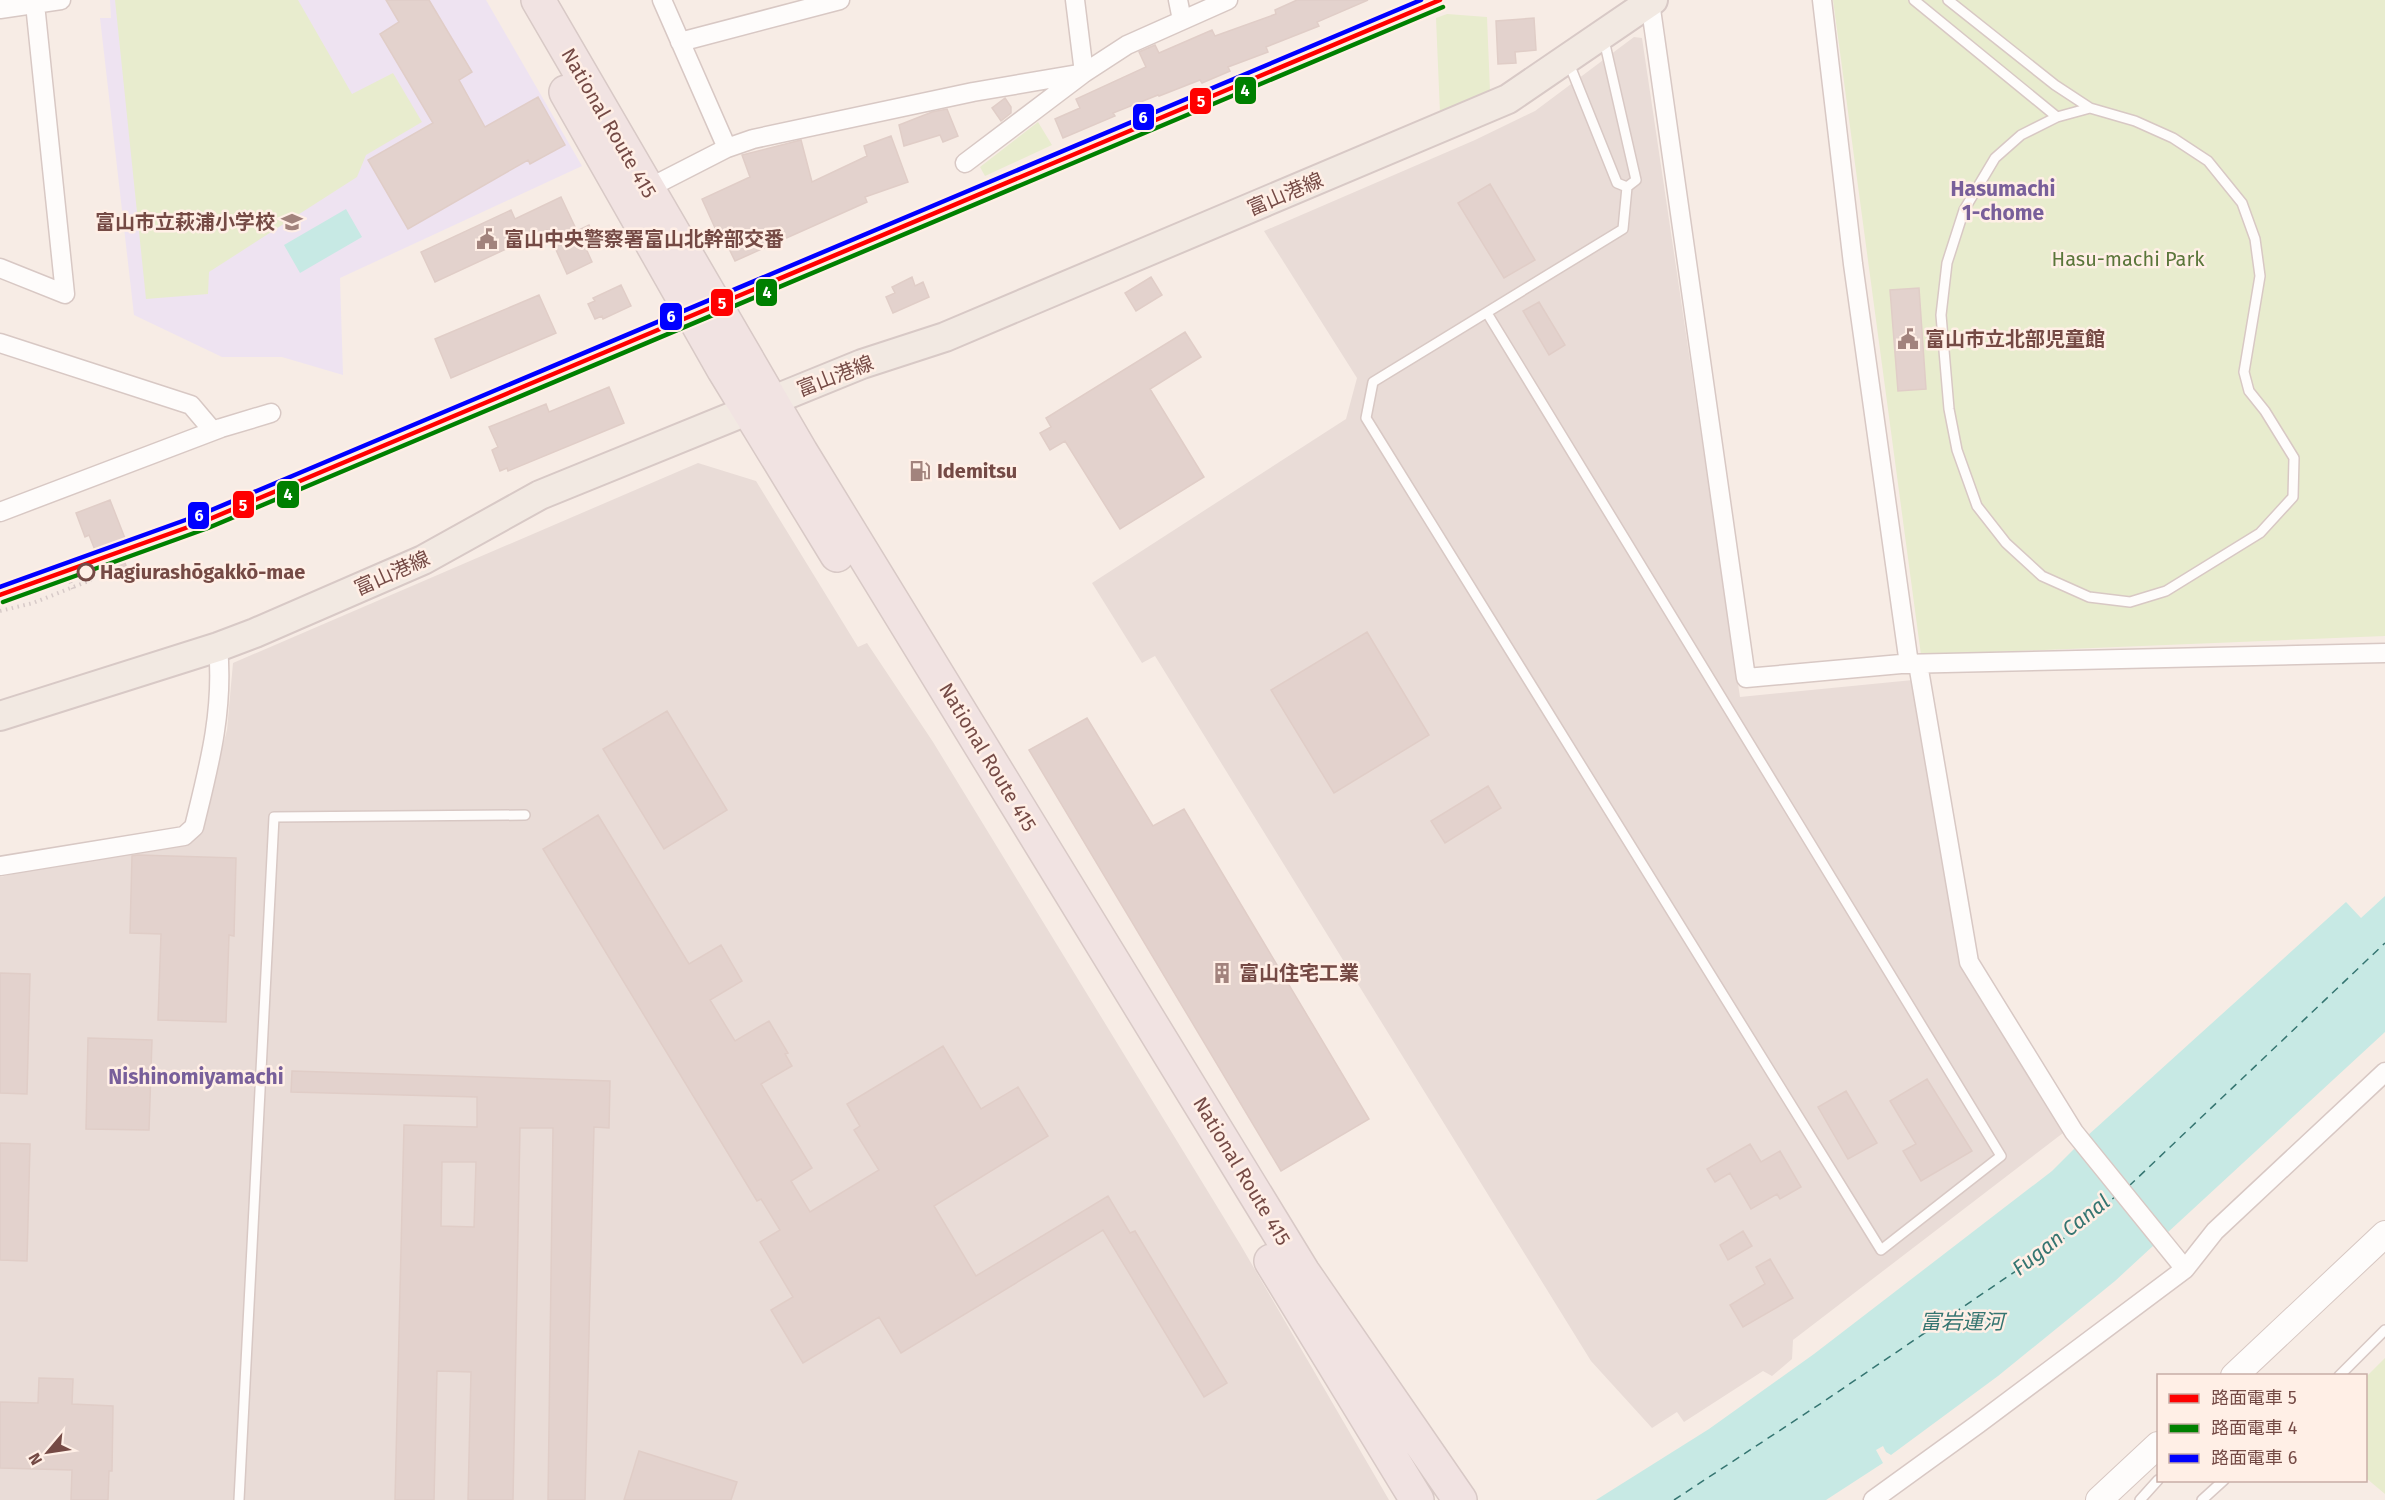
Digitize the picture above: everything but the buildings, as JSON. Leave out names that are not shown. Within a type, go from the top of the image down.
[{"type":"highway","name":"National Route 415","points":[[512,0],[637,194],[926,696],[1417,1500]]},
{"type":"highway","name":"National Route 415","points":[[538,0],[619,137],[637,194]]},
{"type":"highway","name":"National Route 415","points":[[760,406],[807,462],[1303,1272],[1460,1500]]},
{"type":"main road","name":"富山港線","points":[[0,716],[218,647],[423,560],[540,495],[862,364],[945,337],[1486,109],[1508,99],[1651,1]]},
{"type":"street","points":[[0,9],[61,0]]},
{"type":"street","points":[[662,0],[727,148]]},
{"type":"street","points":[[680,42],[840,0]]},
{"type":"street","points":[[1075,0],[1084,74]]},
{"type":"street","points":[[1178,0],[1182,20]]},
{"type":"street","points":[[965,164],[1084,74],[1127,45],[1228,0]]},
{"type":"street","points":[[1822,0],[1853,264],[1913,664],[1969,962],[2074,1132],[2185,1269]]},
{"type":"street","points":[[1651,1],[1746,678],[1913,664],[2385,653]]},
{"type":"street","points":[[0,268],[64,294],[35,4]]},
{"type":"street","points":[[637,194],[727,148],[753,139],[974,92],[1084,74]]},
{"type":"street","points":[[0,343],[191,405],[213,430]]},
{"type":"street","points":[[0,512],[213,430],[271,413]]},
{"type":"street","points":[[0,866],[184,836],[194,827],[219,715],[218,647]]},
{"type":"street","points":[[1873,1500],[2185,1269],[2215,1231],[2385,1072]]},
{"type":"street","points":[[2236,1374],[2385,1234]]},
{"type":"street","points":[[2098,1500],[2157,1446]]},
{"type":"lane","points":[[1914,0],[2057,117]]},
{"type":"lane","points":[[1948,0],[2055,85],[2090,108],[2135,121],[2173,138],[2208,161],[2242,203],[2255,239],[2260,276],[2244,372],[2249,391],[2265,411],[2294,458],[2293,497],[2260,533],[2166,591],[2130,602],[2090,597],[2042,576],[2006,543],[1977,506],[1957,450],[1949,409],[1941,315],[1947,263],[1964,210],[1995,158],[2021,135],[2057,117],[2090,108]]},
{"type":"lane","points":[[1487,313],[2001,1155],[1881,1250],[1366,418],[1373,382],[1623,229],[1626,188],[1636,180],[1602,35]]},
{"type":"lane","points":[[1567,59],[1617,183],[1626,188]]},
{"type":"lane","points":[[239,1500],[274,817],[525,815]]},
{"type":"lane","points":[[2341,1374],[2385,1330]]},
{"type":"lane","points":[[2140,1500],[2157,1481]]},
{"type":"lane","points":[[2202,1500],[2222,1482]]},
{"type":"path","points":[[0,585],[83,558]]},
{"type":"path","points":[[64,565],[73,589]]},
{"type":"path","points":[[0,611],[33,603],[91,580]]},
{"type":"shaded area","name":"富山市立萩浦小学校","points":[[110,0],[486,0],[582,166],[340,278],[343,375],[282,357],[222,357],[134,315],[100,18],[111,18]]},
{"type":"shaded area","points":[[1634,37],[1642,38],[1740,697],[1913,680],[1960,961],[2063,1133],[1793,1340],[1792,1359],[1772,1376],[1763,1371],[1684,1422],[1677,1412],[1652,1428],[1591,1361],[1155,656],[1142,663],[1092,583],[1346,419],[1357,378],[1264,231],[1475,140],[1535,111]]},
{"type":"shaded area","points":[[698,463],[756,481],[858,647],[867,643],[933,742],[1240,1244],[1389,1500],[0,1500],[0,877],[97,855],[202,824],[227,730],[233,663]]},
{"type":"green space","points":[[115,0],[298,0],[352,94],[393,73],[422,122],[366,155],[357,177],[209,272],[208,294],[146,299]]},
{"type":"green space","name":"Hasu-machi Park","points":[[1833,0],[2385,0],[2385,636],[1921,655]]},
{"type":"green space","points":[[1447,14],[1487,17],[1490,91],[1440,113],[1436,18]]},
{"type":"green space","points":[[1038,122],[1052,145],[985,176],[980,167]]},
{"type":"green space","points":[[2385,1358],[2385,1494],[2367,1479],[2367,1376]]},
{"type":"water","points":[[346,209],[362,237],[300,273],[284,245]]},
{"type":"water","name":"富岩運河","points":[[2385,896],[2385,1032],[2115,1281],[1998,1376],[1891,1455],[1883,1446],[1876,1450],[1883,1463],[1826,1500],[1596,1500],[1709,1429],[1814,1354],[2052,1171],[2086,1137],[2346,902],[2361,918]]},
{"type":"ferry route","points":[[2129,1186],[2385,943]]},
{"type":"ferry route","points":[[1674,1500],[2066,1237],[2116,1196]]},
{"type":"tram line","name":"6","points":[[0,587],[202,514],[1421,0]]},
{"type":"tram line","name":"5","points":[[0,595],[205,521],[1440,0]]},
{"type":"tram line","name":"4","points":[[3,602],[208,528],[1443,7]]},
{"type":"place","name":"富山市立萩浦小学校","points":[[292,222]]},
{"type":"place","name":"富山中央警察署富山北幹部交番","points":[[487,239]]},
{"type":"place","name":"富山市立北部児童館","points":[[1908,339]]},
{"type":"place","name":"Idemitsu","points":[[920,471]]},
{"type":"place","name":"Hagiurashōgakkō-mae","points":[[86,572]]},
{"type":"place","name":"富山住宅工業","points":[[1222,973]]},
{"type":"district","name":"Hasumachi 1-chome","points":[[2003,201]]},
{"type":"district","name":"Nishinomiyamachi","points":[[196,1077]]},
{"type":"water label","name":"Fugan Canal","points":[[2061,1235]]}]
